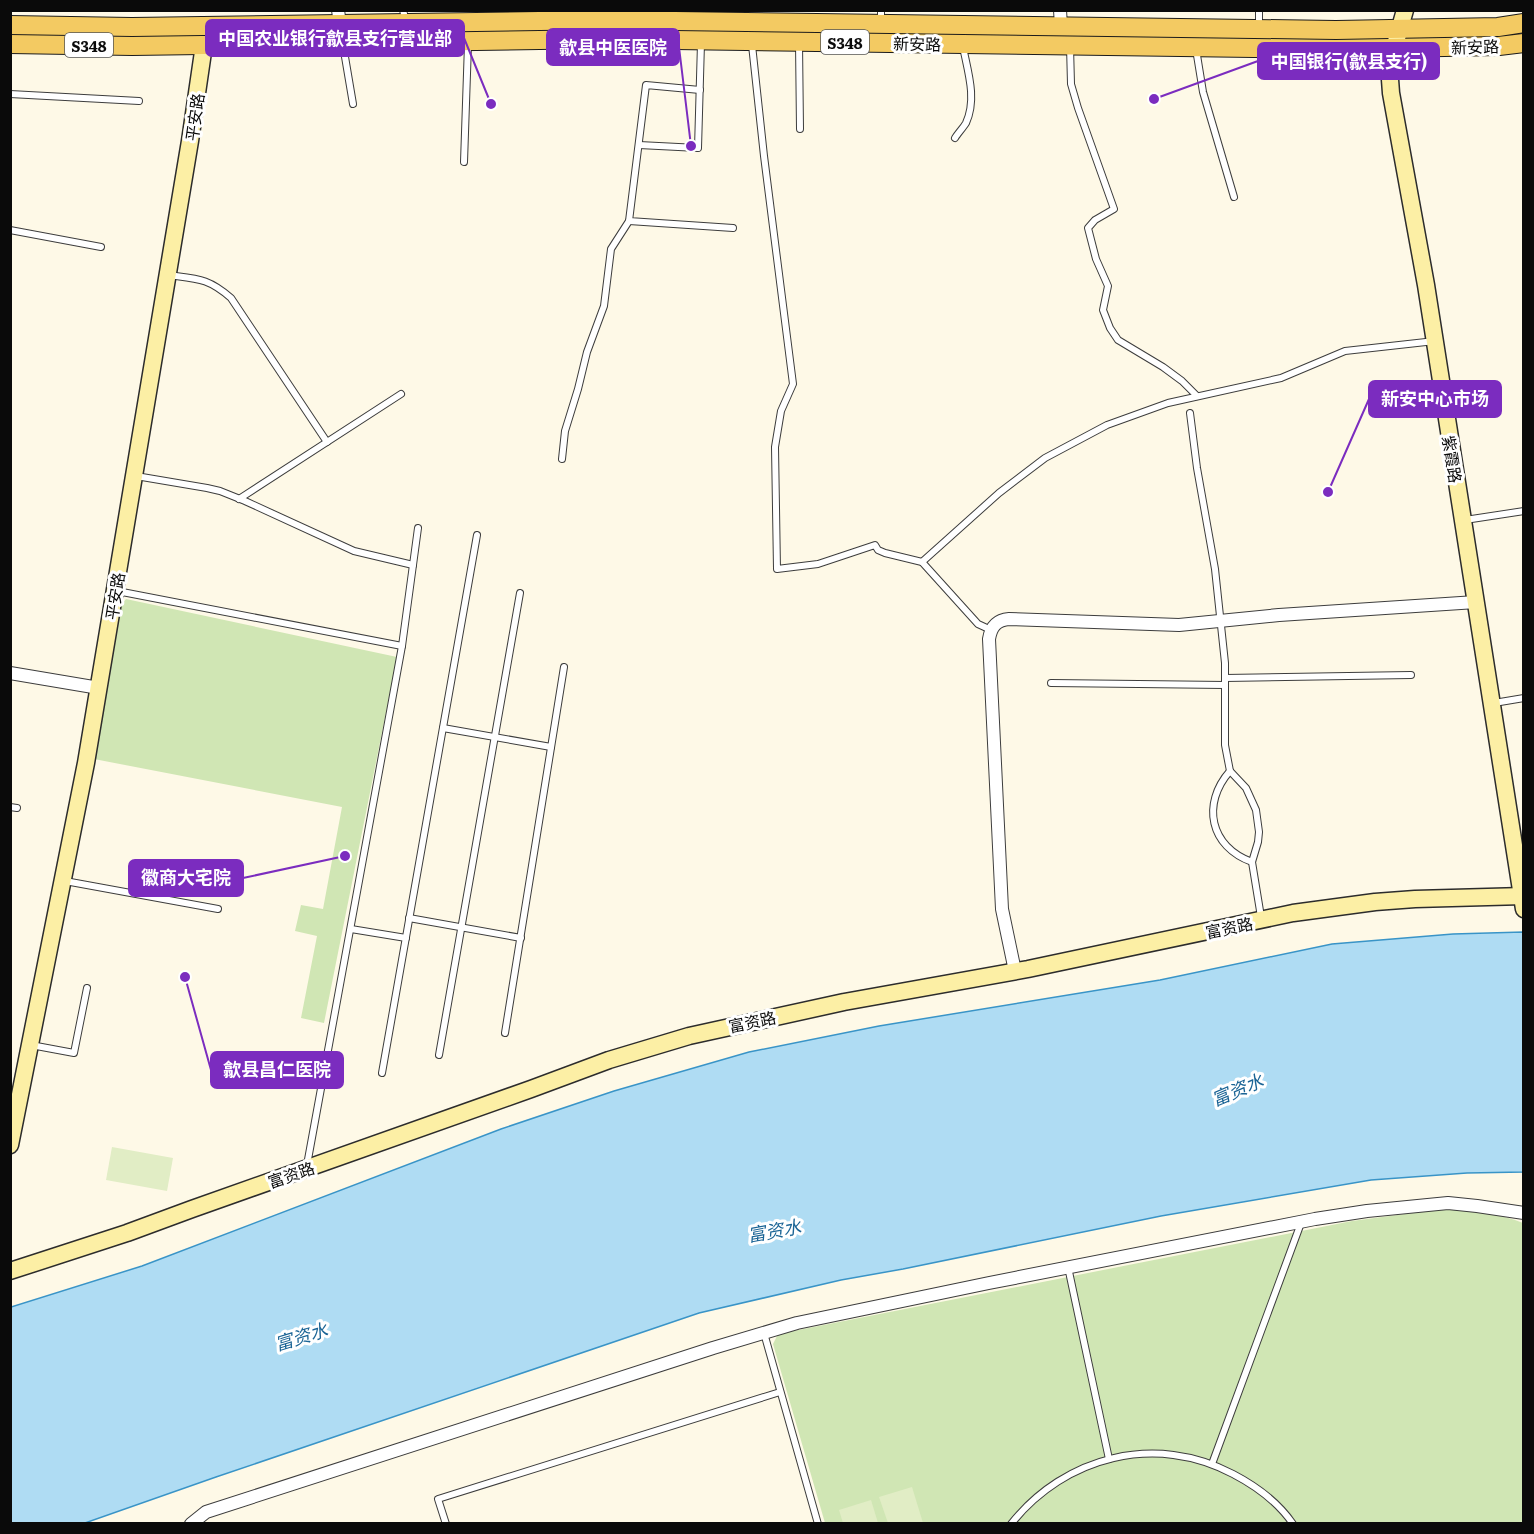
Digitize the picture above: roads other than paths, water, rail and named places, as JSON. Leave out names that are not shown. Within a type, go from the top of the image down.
[{"type":"main road","name":"新安路","points":[[10,25],[170,26],[339,17],[451,16],[603,20],[1060,18],[1259,29],[1336,30],[1498,27],[1524,23]]},
{"type":"main road","name":"新安路","points":[[10,44],[204,45],[603,39],[1336,49],[1499,46],[1524,43]]},
{"type":"street","name":"紫霞路","points":[[1405,10],[1389,66],[1391,93],[1435,341],[1523,901]]},
{"type":"street","name":"平安路","points":[[10,1145],[86,763],[135,476],[204,45]]},
{"type":"street","points":[[1015,971],[1002,909],[989,639],[993,626],[1008,619],[1179,625],[1291,614],[1476,602]]},
{"type":"street","points":[[10,673],[99,688]]},
{"type":"street","name":"富资路","points":[[10,1271],[127,1233],[609,1060],[679,1038],[728,1026],[1336,907],[1415,899],[1523,901]]},
{"type":"street","points":[[191,1524],[206,1512],[218,1508],[797,1323],[1068,1267],[1367,1211],[1448,1203],[1524,1213]]},
{"type":"lane","points":[[1259,10],[1259,29]]},
{"type":"lane","points":[[639,145],[698,148],[701,40]]},
{"type":"lane","points":[[465,162],[468,41]]},
{"type":"lane","points":[[752,41],[793,384],[781,411],[775,447],[777,569],[818,564],[875,545],[878,550],[885,553],[922,562],[978,624],[991,630]]},
{"type":"lane","points":[[799,42],[800,129]]},
{"type":"lane","points":[[343,43],[353,104]]},
{"type":"lane","points":[[955,138],[965,124],[971,109],[972,96],[962,44]]},
{"type":"lane","points":[[1070,46],[1071,84],[1077,108],[1114,208],[1095,220],[1088,228],[1096,260],[1108,286],[1103,310],[1118,340],[1182,381],[1197,396]]},
{"type":"lane","points":[[1196,47],[1203,92],[1234,196]]},
{"type":"lane","points":[[562,459],[565,431],[587,352],[604,306],[611,249],[629,221],[646,85],[700,90]]},
{"type":"lane","points":[[10,94],[139,101]]},
{"type":"lane","points":[[629,221],[733,228]]},
{"type":"lane","points":[[10,230],[100,247]]},
{"type":"lane","points":[[168,275],[202,279],[220,288],[231,297],[327,442]]},
{"type":"lane","points":[[922,562],[999,494],[1045,458],[1107,425],[1168,403],[1281,378],[1345,351],[1435,341]]},
{"type":"lane","points":[[239,499],[401,394]]},
{"type":"lane","points":[[1190,413],[1221,621],[1225,663],[1225,745],[1230,771],[1246,788],[1256,810],[1258,842],[1251,862],[1261,920]]},
{"type":"lane","points":[[135,476],[207,488],[239,499],[354,552],[413,565]]},
{"type":"lane","points":[[1463,521],[1524,511]]},
{"type":"lane","points":[[306,1168],[402,646],[418,528]]},
{"type":"lane","points":[[382,1073],[477,535]]},
{"type":"lane","points":[[115,590],[402,646]]},
{"type":"lane","points":[[439,1055],[520,593]]},
{"type":"lane","points":[[506,1033],[564,667]]},
{"type":"lane","points":[[1051,683],[1225,682],[1411,675]]},
{"type":"lane","points":[[1492,703],[1524,698]]},
{"type":"lane","points":[[443,728],[551,747]]},
{"type":"lane","points":[[1230,771],[1223,778],[1215,796],[1213,817],[1215,828],[1222,842],[1233,853],[1251,862]]},
{"type":"lane","points":[[63,881],[218,909]]},
{"type":"lane","points":[[410,918],[521,938]]},
{"type":"lane","points":[[351,929],[406,938]]},
{"type":"lane","points":[[30,1045],[74,1053],[87,988]]},
{"type":"lane","points":[[1212,1464],[1302,1222]]},
{"type":"lane","points":[[1068,1267],[1109,1459]]},
{"type":"lane","points":[[764,1333],[818,1524]]},
{"type":"lane","points":[[446,1524],[438,1499],[780,1392]]},
{"type":"lane","points":[[1011,1524],[1033,1499],[1049,1486],[1086,1466],[1125,1455],[1166,1454],[1212,1464],[1244,1479],[1276,1504],[1293,1524]]},
{"type":"water","name":"富资水","points":[[1523,932],[1523,1172],[1467,1173],[1371,1180],[1161,1216],[841,1280],[699,1313],[85,1523],[11,1523],[11,1307],[142,1266],[501,1129],[614,1091],[749,1052],[879,1026],[1160,980],[1332,944],[1453,934]]},
{"type":"place","name":"中国银行(歙县支行)","points":[[1154,99]]},
{"type":"place","name":"中国农业银行歙县支行营业部","points":[[491,104]]},
{"type":"place","name":"歙县中医医院","points":[[691,146]]},
{"type":"place","name":"新安中心市场","points":[[1328,492]]},
{"type":"place","name":"徽商大宅院","points":[[345,856]]},
{"type":"place","name":"歙县昌仁医院","points":[[185,977]]}]
